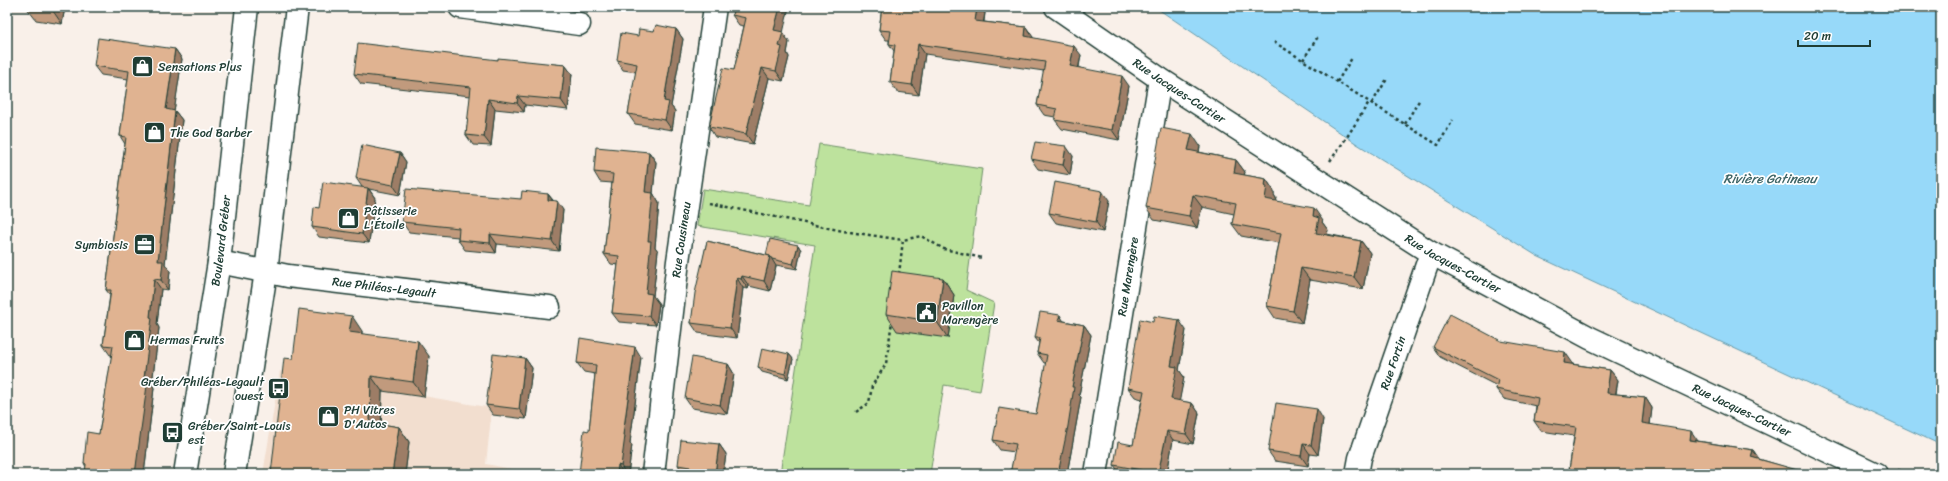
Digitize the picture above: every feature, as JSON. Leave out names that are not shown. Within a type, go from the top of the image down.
[{"type":"street","name":"Boulevard Gréber","points":[[185,470],[219,262],[247,7]]},
{"type":"street","points":[[234,474],[266,272],[297,7]]},
{"type":"street","points":[[460,7],[579,24]]},
{"type":"street","name":"Rue Cousineau","points":[[654,474],[687,198],[714,7]]},
{"type":"street","name":"Rue Jacques-Cartier","points":[[1056,7],[1160,79],[1431,253],[1590,338],[1876,474]]},
{"type":"street","name":"Rue Marengère","points":[[1096,474],[1160,79]]},
{"type":"street","name":"Rue Fortin","points":[[1357,474],[1360,458],[1431,253]]},
{"type":"street","name":"Rue Philéas-Legault","points":[[219,262],[288,276],[549,307]]},
{"type":"path","points":[[1303,60],[1319,35]]},
{"type":"path","points":[[1274,42],[1438,145],[1453,120]]},
{"type":"path","points":[[1337,82],[1352,58]]},
{"type":"path","points":[[1347,137],[1387,79]]},
{"type":"path","points":[[1405,124],[1420,99]]},
{"type":"path","points":[[687,198],[843,231],[903,240],[921,236],[944,249],[982,258]]},
{"type":"path","points":[[898,279],[903,240]]},
{"type":"path","points":[[856,412],[869,403],[872,386],[886,364],[893,318]]},
{"type":"shaded area","points":[[280,371],[492,408],[486,464],[537,474],[263,474]]},
{"type":"green space","points":[[819,144],[982,169],[966,290],[994,303],[980,391],[944,385],[930,474],[780,474],[815,245],[697,226],[703,189],[809,205]]},
{"type":"water","name":"Rivière Gatineau","points":[[1155,7],[1941,7],[1941,445],[1537,256],[1357,144]]},
{"type":"building","points":[[28,7],[53,7],[53,11]]},
{"type":"building","points":[[734,7],[780,7],[774,30],[783,32],[779,46],[782,47],[776,71],[762,68],[746,134],[709,127],[723,68],[734,70],[746,18],[732,15]]},
{"type":"building","points":[[882,7],[977,7],[975,21],[1026,27],[1025,36],[1074,46],[1070,66],[1122,76],[1112,130],[1055,120],[1057,109],[1037,105],[1045,62],[918,44],[912,85],[890,82],[895,45],[889,44],[891,31],[879,30]]},
{"type":"building","points":[[656,25],[676,29],[664,101],[669,102],[665,120],[628,114],[637,64],[617,60],[621,33],[638,36],[639,29],[654,31]]},
{"type":"building","points":[[98,38],[175,49],[166,109],[175,111],[158,261],[163,261],[161,280],[154,279],[150,317],[152,318],[144,378],[148,378],[135,474],[85,474],[86,464],[84,463],[87,432],[99,434],[113,346],[103,345],[111,290],[106,290],[126,137],[120,136],[129,71],[94,66]]},
{"type":"building","points":[[358,43],[498,60],[498,58],[565,65],[561,100],[518,96],[517,103],[488,99],[484,137],[466,135],[471,87],[354,74]]},
{"type":"building","points":[[1161,128],[1192,134],[1188,150],[1236,160],[1234,173],[1266,179],[1265,186],[1267,186],[1265,199],[1314,208],[1313,216],[1319,218],[1316,233],[1361,241],[1354,277],[1301,268],[1293,311],[1267,306],[1281,233],[1232,224],[1236,203],[1193,195],[1189,216],[1146,208]]},
{"type":"building","points":[[1035,142],[1066,146],[1063,165],[1031,159]]},
{"type":"building","points":[[362,145],[400,153],[393,185],[356,178]]},
{"type":"building","points":[[596,147],[649,152],[645,192],[653,193],[648,241],[651,241],[646,293],[652,294],[649,316],[612,313],[619,256],[604,254],[613,174],[594,172]]},
{"type":"building","name":"Pâtisserie L'Étoile","points":[[323,182],[368,188],[362,234],[312,227],[314,207],[319,208]]},
{"type":"building","points":[[1055,182],[1102,191],[1096,222],[1049,213]]},
{"type":"building","points":[[406,189],[521,199],[522,191],[548,194],[548,200],[557,201],[552,241],[490,234],[490,243],[458,240],[459,228],[402,222]]},
{"type":"building","points":[[770,239],[798,245],[793,264],[772,259],[770,256],[766,255]]},
{"type":"building","points":[[707,241],[770,256],[764,281],[742,276],[741,279],[737,278],[730,328],[691,323],[695,293]]},
{"type":"building","points":[[892,271],[943,278],[937,322],[886,314]]},
{"type":"building","points":[[299,309],[352,316],[349,332],[418,341],[413,382],[371,376],[370,422],[399,427],[392,474],[271,474],[284,358],[293,359]]},
{"type":"building","points":[[1040,312],[1060,315],[1058,320],[1084,325],[1072,387],[1074,387],[1068,426],[1058,474],[1010,474],[1016,444],[993,440],[999,408],[1036,414],[1047,355],[1037,353],[1040,338],[1035,338]]},
{"type":"building","points":[[1450,314],[1501,341],[1565,352],[1564,363],[1610,370],[1607,393],[1645,397],[1642,423],[1691,431],[1690,440],[1753,450],[1751,457],[1808,473],[1600,474],[1569,470],[1576,427],[1534,421],[1538,398],[1496,389],[1498,380],[1433,347]]},
{"type":"building","points":[[1154,316],[1179,320],[1171,366],[1177,367],[1171,399],[1192,403],[1186,434],[1167,431],[1158,474],[1140,474],[1141,470],[1114,465],[1118,442],[1133,445],[1144,391],[1128,388],[1140,319],[1153,322]]},
{"type":"building","points":[[580,338],[635,347],[623,435],[625,436],[621,466],[618,465],[617,474],[579,474],[584,430],[589,431],[596,365],[577,363]]},
{"type":"building","points":[[762,348],[789,354],[785,374],[758,367]]},
{"type":"building","points":[[493,354],[525,358],[519,409],[486,405]]},
{"type":"building","points":[[692,357],[728,364],[720,405],[685,398]]},
{"type":"building","points":[[1276,403],[1317,409],[1311,445],[1303,444],[1301,456],[1268,451]]},
{"type":"building","points":[[681,440],[719,444],[715,474],[688,474],[690,467],[678,465]]},
{"type":"building","points":[[1395,471],[1411,474],[1395,474]]},
{"type":"place","name":"Sensations Plus","points":[[142,67]]},
{"type":"place","name":"The God Barber","points":[[155,133]]},
{"type":"place","name":"Pâtisserie L'Étoile","points":[[349,218]]},
{"type":"place","name":"Symbiosis","points":[[144,245]]},
{"type":"place","name":"Pavillon Marengère","points":[[926,313]]},
{"type":"place","name":"Hermas Fruits","points":[[135,340]]},
{"type":"place","name":"Gréber/Philéas-Legault ouest","points":[[279,389]]},
{"type":"place","name":"PH Vitres D'Autos","points":[[329,417]]},
{"type":"place","name":"Gréber/Saint-Louis est","points":[[172,433]]}]
